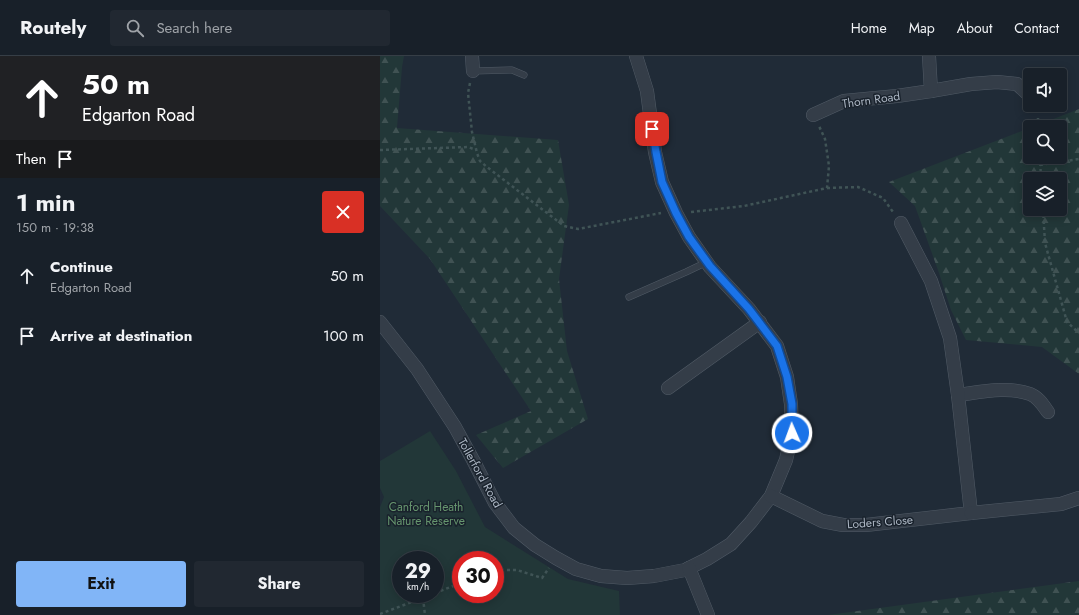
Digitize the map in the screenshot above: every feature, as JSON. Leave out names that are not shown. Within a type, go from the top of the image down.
[{"type":"street","points":[[472,56],[473,71]]},
{"type":"street","name":"Tollerford Road","points":[[380,322],[417,369],[455,427],[495,503],[514,528],[535,545],[576,569],[601,576],[627,578],[654,576],[685,570],[731,544],[751,522],[771,496],[786,460],[792,433],[792,404],[787,377],[777,346],[760,322],[707,262],[689,237],[675,211],[662,182],[647,91],[637,56]]},
{"type":"street","points":[[930,56],[931,91]]},
{"type":"street","name":"Thorn Road","points":[[813,115],[844,102],[897,96],[971,84],[997,82],[1017,84],[1023,90]]},
{"type":"street","points":[[901,223],[931,281],[950,338],[972,512]]},
{"type":"street","points":[[668,388],[760,322]]},
{"type":"street","points":[[958,395],[1008,389],[1031,394],[1039,400],[1048,412]]},
{"type":"street","name":"Loders Close","points":[[771,496],[822,521],[843,525],[866,525],[972,512],[1061,504],[1079,498]]},
{"type":"street","points":[[689,568],[708,615]]},
{"type":"lane","points":[[473,71],[512,70],[524,75]]},
{"type":"lane","points":[[629,297],[707,262]]},
{"type":"path","points":[[473,71],[468,93],[472,132],[480,161],[564,226],[578,229],[661,213],[744,206],[828,188],[858,187],[883,198],[901,223]]},
{"type":"path","points":[[813,115],[825,139],[830,166],[828,188]]},
{"type":"path","points":[[380,150],[468,147],[476,150]]},
{"type":"path","points":[[1040,172],[1040,165],[1079,159]]},
{"type":"path","points":[[1043,216],[1044,243],[1067,322],[1079,333]]},
{"type":"path","points":[[504,570],[517,570],[542,578],[556,558]]},
{"type":"path","points":[[380,614],[410,603]]},
{"type":"path","points":[[424,603],[425,615]]},
{"type":"green space","points":[[380,56],[404,56],[397,128],[558,140],[569,205],[559,279],[567,351],[588,419],[503,468],[476,435],[531,411],[430,259],[380,206]]},
{"type":"green space","points":[[1079,109],[1079,374],[1042,347],[966,340],[951,310],[915,206],[889,182],[1023,131],[1023,164],[1067,164],[1067,120],[1051,120]]},
{"type":"green space","name":"Canford Heath Nature Reserve","points":[[430,431],[456,471],[485,527],[568,579],[619,591],[620,615],[380,615],[380,507],[384,497],[380,488],[380,461]]},
{"type":"green space","points":[[1079,581],[1079,615],[828,615]]},
{"type":"route","points":[[652,129],[662,182],[689,237],[710,266],[760,322],[777,346],[787,377],[792,404],[792,433]]}]
